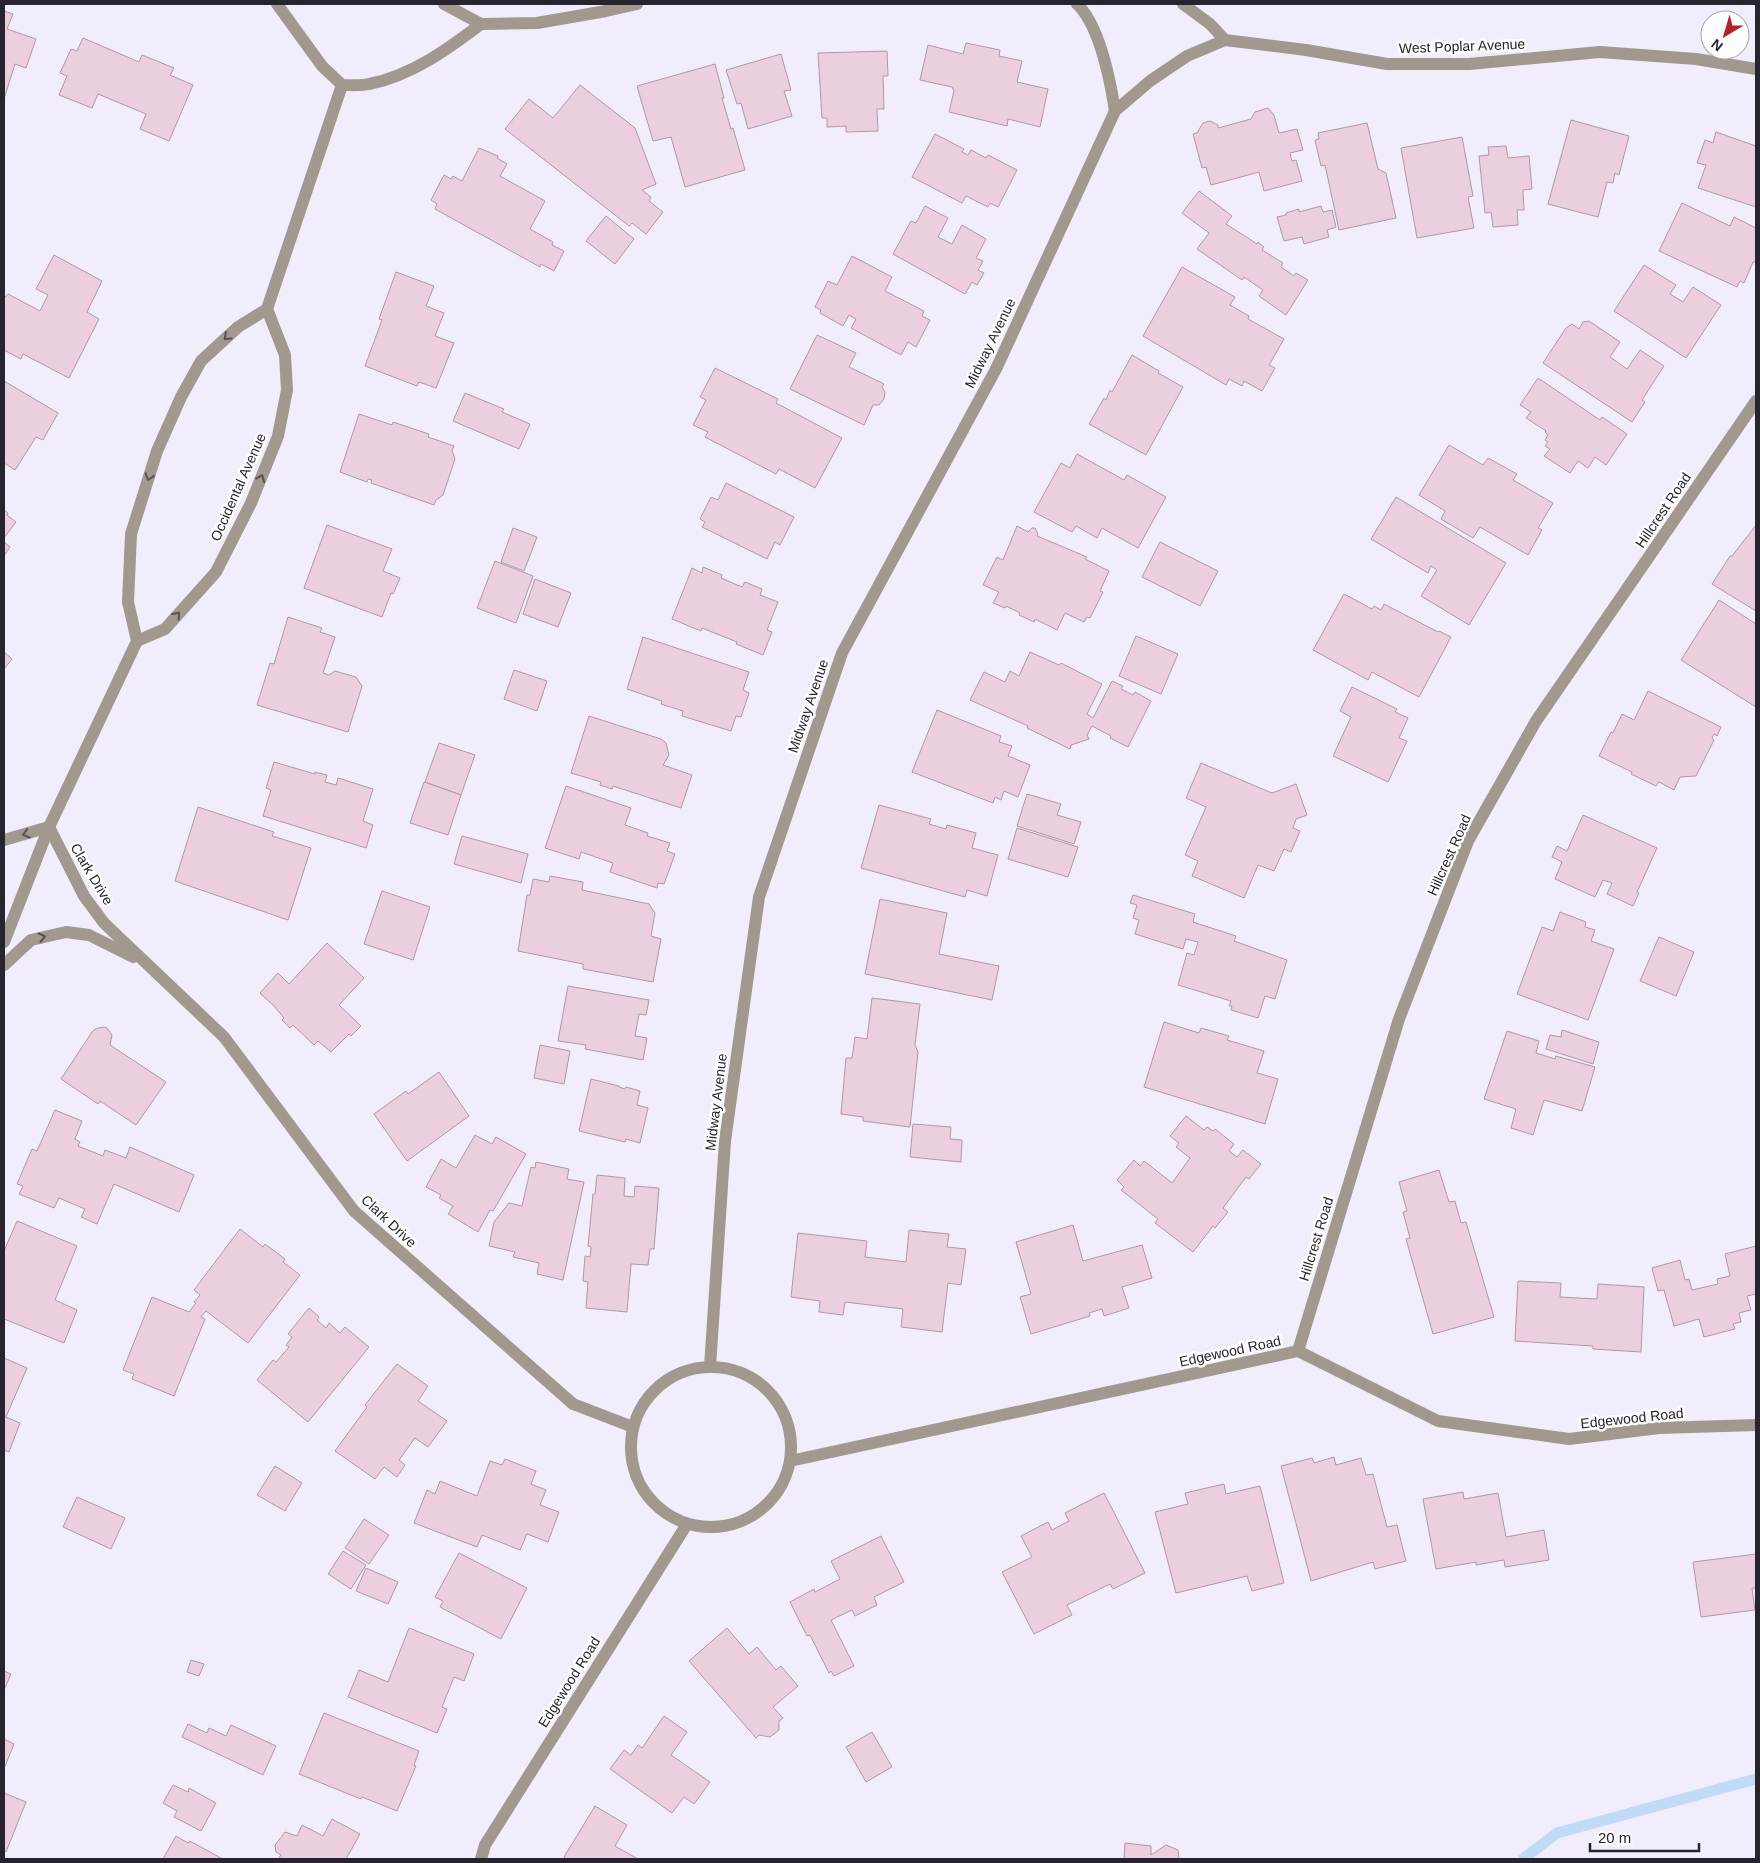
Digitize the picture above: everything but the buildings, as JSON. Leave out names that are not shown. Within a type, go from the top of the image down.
[{"type":"street","points":[[277,4],[322,66],[342,85],[368,84],[398,75],[434,57],[481,24]]},
{"type":"street","points":[[444,4],[481,24],[537,22],[637,4]]},
{"type":"street","points":[[1077,4],[1086,13],[1100,47],[1110,77],[1115,111]]},
{"type":"street","points":[[1183,4],[1210,24],[1225,40]]},
{"type":"street","name":"Midway Avenue","points":[[710,1367],[725,1141],[759,897],[842,652],[996,369],[1115,111],[1150,82],[1188,56],[1225,40]]},
{"type":"street","name":"West Poplar Avenue","points":[[1225,40],[1306,50],[1387,64],[1469,64],[1600,52],[1696,59],[1756,69]]},
{"type":"street","points":[[4,942],[49,827],[137,641],[128,602],[131,534],[157,451],[180,397],[201,361],[238,327],[267,309],[342,85]]},
{"type":"street","name":"Occidental Avenue","points":[[137,641],[165,628],[216,572],[251,503],[278,436],[287,390],[284,355],[267,309]]},
{"type":"street","name":"Hillcrest Road","points":[[1298,1351],[1399,1019],[1468,841],[1536,721],[1756,401]]},
{"type":"street","points":[[4,840],[49,827]]},
{"type":"street","name":"Clark Drive","points":[[49,827],[84,896],[104,922],[224,1037],[354,1211],[573,1404],[633,1427]]},
{"type":"street","name":"Clark Drive","points":[[4,965],[30,940],[66,932],[89,935],[148,965]]},
{"type":"street","name":"Edgewood Road","points":[[790,1461],[1298,1351],[1438,1421],[1569,1439],[1659,1428],[1756,1425]]},
{"type":"street","points":[[710,1367],[733,1370],[754,1380],[772,1396],[784,1415],[791,1438],[790,1461],[781,1487],[764,1508],[741,1522],[714,1528],[687,1524],[665,1513],[648,1496],[636,1475],[631,1451],[633,1427],[644,1403],[662,1384],[684,1371],[710,1367]]},
{"type":"street","name":"Edgewood Road","points":[[481,1859],[485,1844],[687,1524]]},
{"type":"street","points":[[474,1859],[485,1844]]},
{"type":"waterway","points":[[1523,1859],[1557,1833],[1756,1779]]}]
